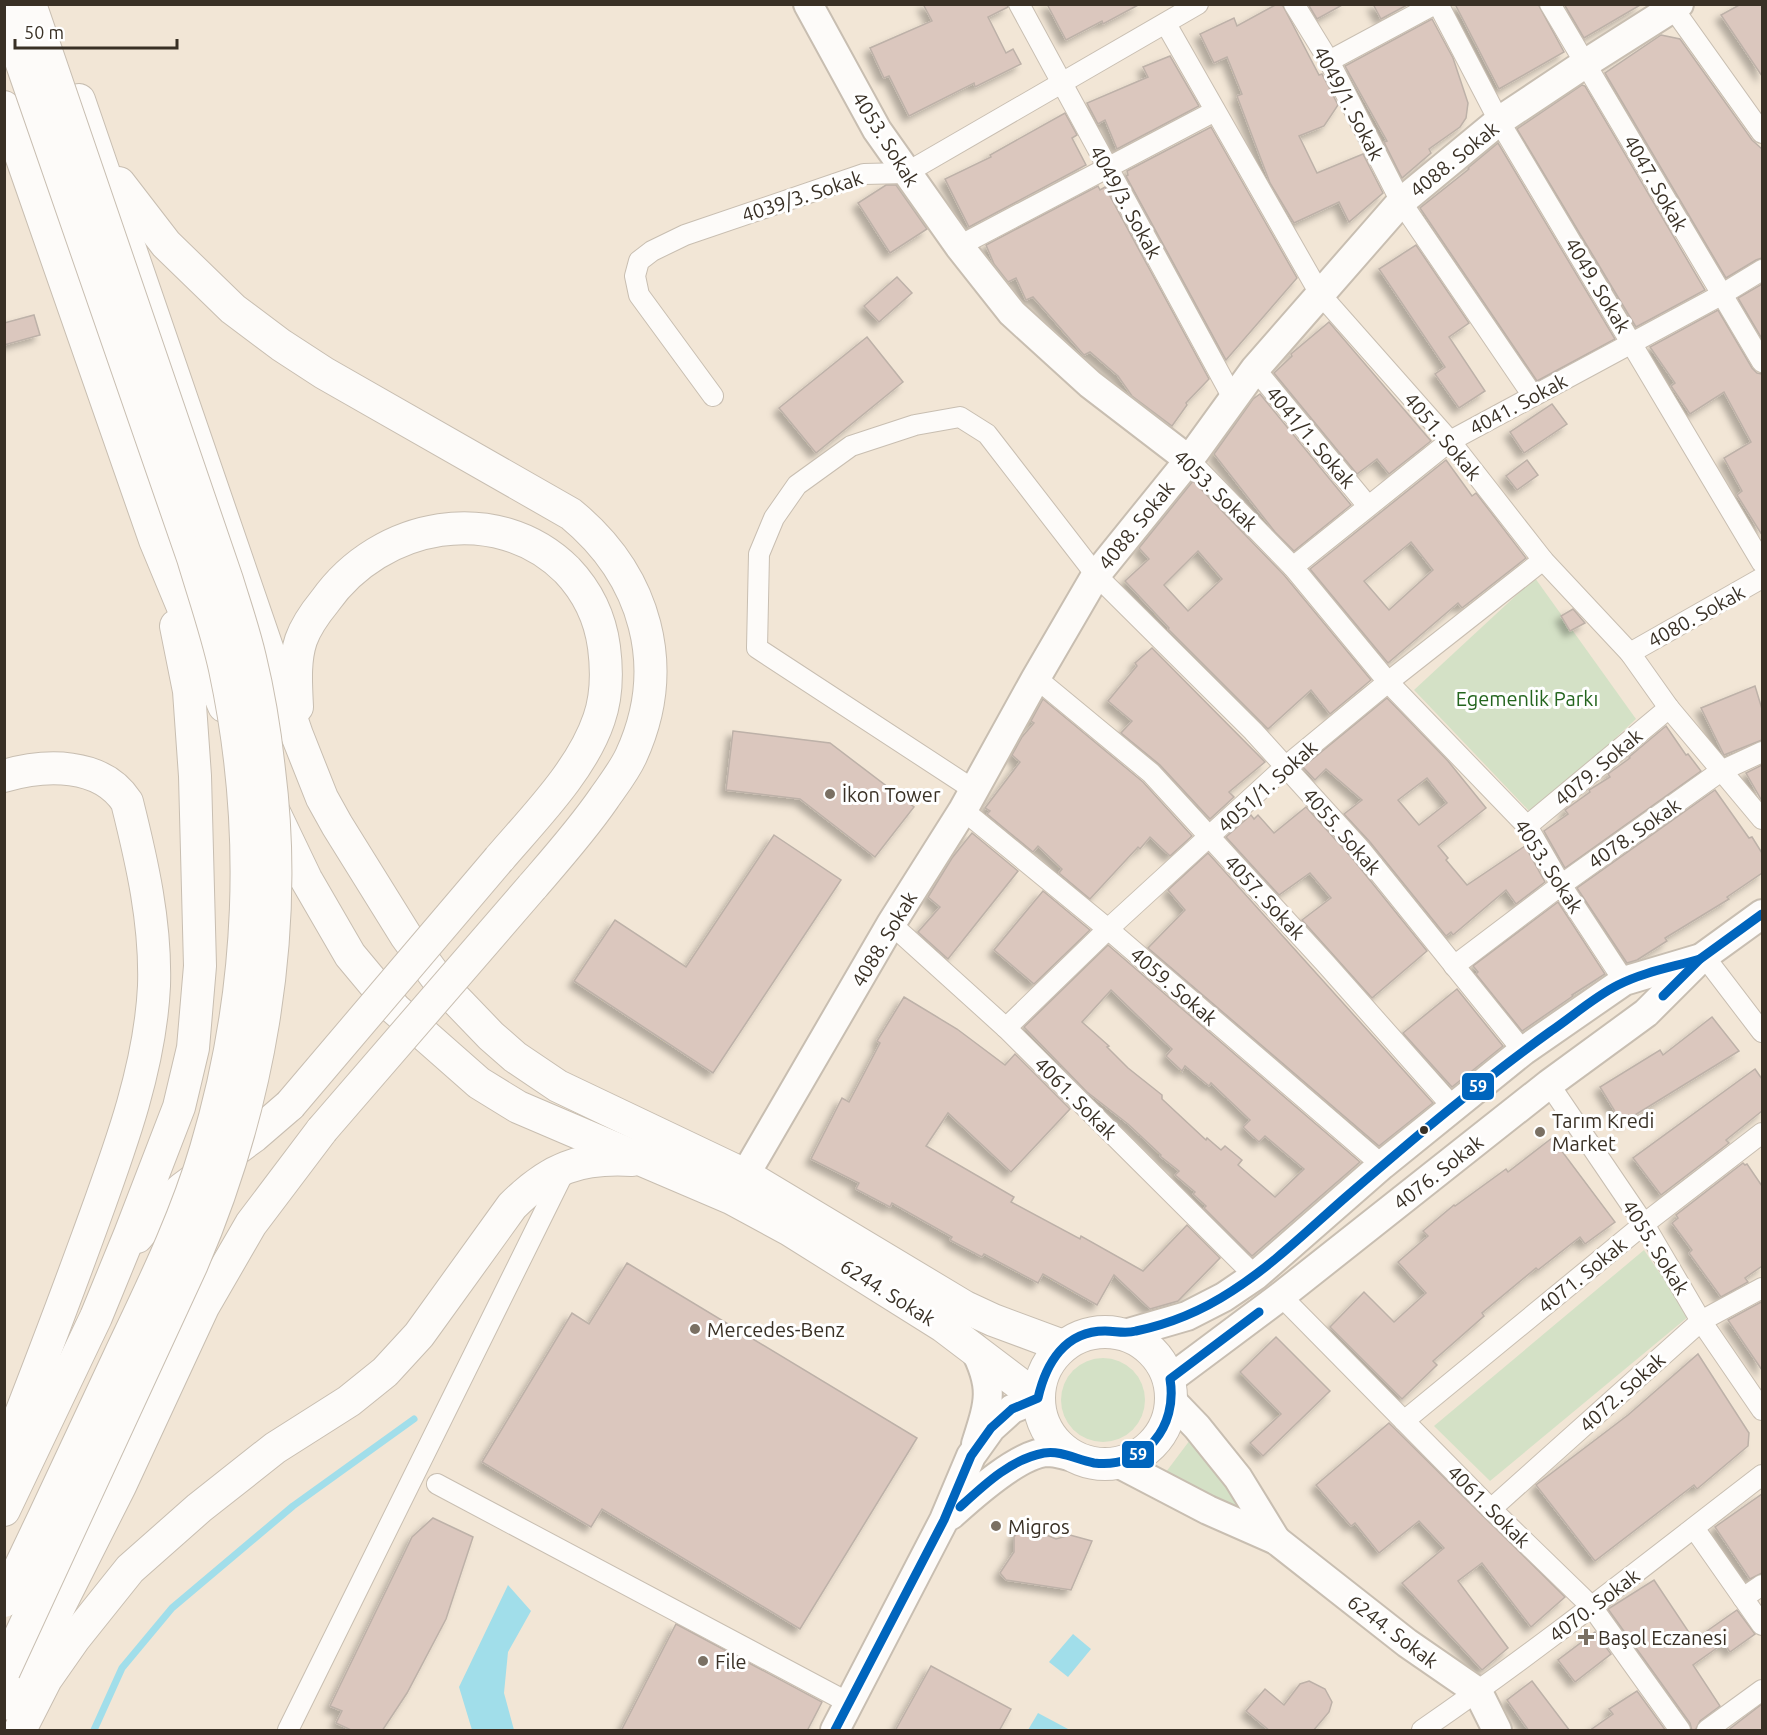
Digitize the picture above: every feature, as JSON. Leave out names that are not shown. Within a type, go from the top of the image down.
[{"type":"main road","points":[[4,1671],[192,1264],[219,1195],[243,1116],[256,1059],[269,970],[274,892],[273,805],[270,771],[250,658],[227,580],[30,4]]},
{"type":"main road","points":[[44,4],[297,735],[332,816],[406,936],[441,984],[491,1036],[531,1069],[558,1086],[738,1186]]},
{"type":"main road","points":[[4,12],[193,558],[225,667],[238,739],[245,806],[248,873],[247,922],[242,977],[232,1038],[206,1148],[169,1250],[4,1601]]},
{"type":"main road","points":[[4,107],[155,540],[229,717],[285,837],[336,932],[366,976],[395,1009],[469,1076],[500,1097],[549,1121],[646,1161],[738,1186]]},
{"type":"main road","points":[[4,1716],[120,1486],[203,1307],[251,1224],[322,1130],[588,820],[624,768],[637,741],[648,699],[651,668],[643,615],[632,586],[609,551],[592,532],[572,514],[324,373],[281,345],[233,309],[150,226],[98,155]]},
{"type":"main road","points":[[120,1258],[164,1205],[182,1189],[255,1136],[290,1105],[554,793],[579,758],[599,718],[605,688],[603,637],[593,607],[573,577],[531,543],[483,529],[450,528],[419,535],[376,551],[359,564],[328,595],[302,639],[296,678],[297,735]]},
{"type":"main road","points":[[4,1510],[96,1317],[120,1258],[175,1118],[196,1036],[199,990],[198,891],[195,776],[190,709],[177,628],[155,540]]},
{"type":"main road","points":[[4,776],[46,768],[77,770],[110,784],[128,802],[143,864],[153,936],[154,985],[147,1042],[137,1087],[114,1166],[4,1457]]},
{"type":"main road","points":[[20,1731],[46,1679],[74,1638],[130,1569],[199,1508],[275,1448],[349,1401],[385,1372],[419,1335],[512,1206],[542,1180],[568,1166],[603,1160],[646,1161]]},
{"type":"main road","name":"6244. Sokak","points":[[738,1186],[965,1307],[1063,1346]]},
{"type":"main road","name":"6244. Sokak","points":[[738,1186],[790,1230],[943,1326],[1038,1398]]},
{"type":"main road","points":[[1104,1331],[1125,1334],[1145,1344],[1160,1359],[1171,1390],[1167,1422],[1156,1441],[1139,1455],[1118,1463],[1096,1464],[1075,1457],[1060,1447],[1048,1433],[1041,1416],[1038,1398],[1041,1379],[1050,1361],[1063,1346],[1082,1335],[1104,1331]]},
{"type":"street","name":"4053. Sokak","points":[[808,4],[877,130],[959,246],[1012,313],[1090,384],[1189,460],[1293,567],[1388,682],[1527,826],[1561,885],[1624,981]]},
{"type":"street","name":"4049/3. Sokak","points":[[1018,4],[1234,400]]},
{"type":"street","name":"4039/3. Sokak","points":[[713,396],[639,295],[635,276],[639,261],[652,251],[685,235],[864,174],[906,173],[1198,4]]},
{"type":"street","name":"4049/1. Sokak","points":[[1294,4],[1329,61],[1401,202],[1533,396]]},
{"type":"street","points":[[1329,61],[1436,4]]},
{"type":"street","name":"4049. Sokak","points":[[1436,4],[1499,122],[1762,563]]},
{"type":"street","name":"4047. Sokak","points":[[1550,4],[1762,362]]},
{"type":"street","points":[[1673,6],[1762,133]]},
{"type":"street","name":"4088. Sokak","points":[[738,1186],[891,924],[969,800],[1096,575],[1189,460],[1255,369],[1401,202],[1499,122],[1673,6]]},
{"type":"street","name":"4051. Sokak","points":[[1166,24],[1320,294],[1450,441],[1544,560],[1630,653],[1669,708],[1762,819]]},
{"type":"street","points":[[959,246],[1215,111]]},
{"type":"street","name":"4041. Sokak","points":[[1293,567],[1450,441],[1721,296],[1762,270]]},
{"type":"street","name":"4041/1. Sokak","points":[[1255,369],[1368,506]]},
{"type":"street","name":"4055. Sokak","points":[[969,800],[757,648],[759,554],[774,518],[797,485],[851,447],[915,425],[960,417],[987,434],[1096,575],[1253,731],[1361,850],[1523,1051]]},
{"type":"street","name":"4051/1. Sokak","points":[[1006,1028],[1108,929],[1285,767],[1388,682],[1544,560]]},
{"type":"street","name":"4080. Sokak","points":[[1630,653],[1762,578]]},
{"type":"street","name":"4057. Sokak","points":[[1036,678],[1152,773],[1326,963],[1452,1106]]},
{"type":"street","name":"4079. Sokak","points":[[1527,826],[1669,708]]},
{"type":"street","name":"4078. Sokak","points":[[1454,966],[1561,885],[1720,771],[1762,752]]},
{"type":"street","name":"4059. Sokak","points":[[969,800],[1108,929],[1382,1165]]},
{"type":"street","name":"4076. Sokak","points":[[1171,1390],[1281,1296],[1550,1084],[1646,1013],[1702,958],[1762,914]]},
{"type":"street","name":"4061. Sokak","points":[[891,924],[1006,1028],[1255,1276]]},
{"type":"street","points":[[1702,958],[1762,1032]]},
{"type":"street","name":"4076. Sokak","points":[[1125,1334],[1187,1316],[1224,1297],[1255,1276],[1452,1106],[1523,1051],[1624,981],[1702,958]]},
{"type":"street","name":"4055. Sokak","points":[[1550,1084],[1644,1224],[1701,1321],[1762,1410]]},
{"type":"street","name":"4071. Sokak","points":[[1404,1421],[1644,1224],[1762,1133]]},
{"type":"street","points":[[288,1731],[568,1166]]},
{"type":"street","name":"4072. Sokak","points":[[1491,1509],[1701,1321],[1762,1288]]},
{"type":"street","name":"4061. Sokak","points":[[1281,1296],[1491,1509],[1592,1607],[1680,1731]]},
{"type":"street","points":[[835,1731],[945,1520],[971,1456],[984,1417],[988,1392],[987,1378],[974,1348]]},
{"type":"street","name":"6244. Sokak","points":[[1171,1390],[1238,1478],[1276,1540]]},
{"type":"street","points":[[971,1456],[991,1428],[1012,1409],[1038,1398]]},
{"type":"street","points":[[945,1520],[982,1487],[1032,1456],[1048,1452],[1075,1457]]},
{"type":"street","name":"6244. Sokak","points":[[1118,1463],[1208,1510],[1276,1540],[1407,1643],[1478,1692],[1497,1731]]},
{"type":"street","name":"4070. Sokak","points":[[1422,1731],[1592,1607],[1762,1475]]},
{"type":"street","points":[[437,1484],[849,1703]]},
{"type":"street","points":[[1694,1528],[1762,1625]]},
{"type":"street","points":[[1743,1598],[1762,1585]]},
{"type":"street","points":[[1707,1731],[1762,1690]]},
{"type":"green space","name":"Egemenlik Parkı","points":[[1535,578],[1636,719],[1533,815],[1414,690]]},
{"type":"green space","points":[[1644,1250],[1689,1316],[1490,1481],[1434,1426]]},
{"type":"green space","points":[[1103,1358],[1119,1361],[1133,1370],[1142,1384],[1145,1400],[1142,1416],[1133,1430],[1119,1439],[1103,1442],[1087,1439],[1073,1430],[1064,1416],[1061,1400],[1064,1384],[1073,1370],[1087,1361]]},
{"type":"green space","points":[[1190,1440],[1249,1518],[1166,1472]]},
{"type":"water","points":[[508,1585],[531,1611],[508,1652],[504,1693],[514,1730],[472,1730],[459,1687]]},
{"type":"water","points":[[1073,1634],[1091,1649],[1068,1677],[1049,1662]]},
{"type":"water","points":[[1038,1713],[1068,1729],[1028,1730]]},
{"type":"building","points":[[923,4],[1007,4],[1008,7],[988,17],[1006,53],[1013,49],[1021,64],[975,87],[974,83],[909,116],[889,76],[884,78],[870,48],[932,21]]},
{"type":"building","points":[[1047,4],[1140,4],[1066,40]]},
{"type":"building","points":[[1277,4],[1282,4],[1319,75],[1322,74],[1338,105],[1324,126],[1299,136],[1317,173],[1363,154],[1383,193],[1349,222],[1339,202],[1294,223],[1270,183],[1237,96],[1242,94],[1227,57],[1214,63],[1200,34],[1234,18],[1237,26]]},
{"type":"building","points":[[1308,4],[1344,4],[1317,19]]},
{"type":"building","points":[[1373,4],[1409,4],[1381,19]]},
{"type":"building","points":[[1455,4],[1538,4],[1564,52],[1499,89]]},
{"type":"building","points":[[1564,4],[1642,4],[1584,38]]},
{"type":"building","points":[[1741,4],[1762,4],[1762,76],[1721,15]]},
{"type":"building","points":[[1432,19],[1453,58],[1468,103],[1466,118],[1460,127],[1429,149],[1431,153],[1402,178],[1384,142],[1387,141],[1345,66]]},
{"type":"building","points":[[1661,35],[1680,39],[1752,140],[1762,149],[1762,258],[1726,278],[1605,73]]},
{"type":"building","points":[[1170,56],[1199,106],[1117,149],[1105,120],[1098,124],[1087,103],[1148,77],[1143,67]]},
{"type":"building","points":[[1582,85],[1585,86],[1705,290],[1636,327],[1517,129]]},
{"type":"building","points":[[1065,113],[1077,135],[1072,138],[1086,165],[969,227],[945,179],[991,157],[990,155]]},
{"type":"building","points":[[1211,127],[1297,278],[1226,360],[1126,176],[1127,171]]},
{"type":"building","points":[[1498,143],[1615,339],[1537,381],[1420,208]]},
{"type":"building","points":[[886,185],[896,185],[927,229],[890,253],[858,203]]},
{"type":"building","points":[[1098,186],[1100,190],[1105,187],[1209,379],[1186,403],[1187,405],[1172,426],[1132,396],[1118,376],[1090,352],[1084,355],[1033,297],[1026,300],[1016,278],[1008,282],[994,264],[986,245]]},
{"type":"building","points":[[1416,245],[1469,323],[1449,337],[1485,391],[1459,408],[1435,374],[1445,367],[1379,269]]},
{"type":"building","points":[[897,277],[912,293],[879,322],[864,306]]},
{"type":"building","points":[[1762,284],[1762,339],[1738,298]]},
{"type":"building","points":[[1718,310],[1752,368],[1762,374],[1762,535],[1737,495],[1742,491],[1724,458],[1751,442],[1724,392],[1690,414],[1671,386],[1675,383],[1650,347]]},
{"type":"building","points":[[34,315],[40,335],[4,345],[4,323]]},
{"type":"building","points":[[1329,322],[1431,441],[1389,474],[1377,459],[1357,474],[1274,373],[1292,356],[1291,354]]},
{"type":"building","points":[[867,337],[903,382],[816,453],[779,408]]},
{"type":"building","points":[[1260,394],[1351,505],[1294,551],[1275,532],[1214,454],[1253,399]]},
{"type":"building","points":[[1552,404],[1567,424],[1524,453],[1510,432]]},
{"type":"building","points":[[1446,460],[1472,496],[1476,493],[1526,558],[1462,608],[1458,603],[1388,663],[1310,569]],"holes":[[[1411,542],[1433,570],[1389,610],[1364,581]]]},
{"type":"building","points":[[1527,460],[1538,475],[1517,490],[1506,476]]},
{"type":"building","points":[[1193,481],[1284,575],[1371,680],[1330,714],[1311,690],[1268,729],[1168,629],[1125,581],[1149,559],[1139,548]],"holes":[[[1198,551],[1222,579],[1188,611],[1164,585]]]},
{"type":"building","points":[[1573,609],[1585,623],[1570,631],[1561,616]]},
{"type":"building","points":[[1152,648],[1265,762],[1229,792],[1234,797],[1210,819],[1160,765],[1121,733],[1132,721],[1108,701],[1137,666],[1135,663]]},
{"type":"building","points":[[1755,686],[1762,709],[1762,740],[1724,755],[1701,708]]},
{"type":"building","points":[[1387,698],[1448,761],[1486,808],[1438,846],[1448,858],[1446,860],[1467,885],[1525,846],[1545,882],[1516,904],[1506,890],[1453,935],[1451,932],[1446,936],[1370,842],[1344,814],[1362,800],[1326,769],[1315,780],[1303,767]],"holes":[[[1427,778],[1447,803],[1419,825],[1398,800]]]},
{"type":"building","points":[[1043,699],[1143,782],[1192,836],[1170,856],[1150,837],[1090,899],[1059,873],[1062,869],[1038,846],[1033,852],[987,814],[990,811],[985,808],[1020,762],[1012,755],[1022,737],[1034,723],[1031,721]]},
{"type":"building","points":[[1666,726],[1686,755],[1688,754],[1701,771],[1565,868],[1544,831],[1568,814],[1565,810],[1590,792],[1589,790],[1610,777],[1608,774]]},
{"type":"building","name":"İkon Tower","points":[[733,731],[830,743],[914,807],[875,857],[800,799],[726,790]]},
{"type":"building","points":[[1762,765],[1762,801],[1746,773]]},
{"type":"building","points":[[1715,790],[1762,853],[1762,873],[1727,897],[1729,899],[1665,938],[1667,941],[1637,960],[1627,963],[1577,888]]},
{"type":"building","points":[[1306,807],[1352,858],[1427,951],[1372,998],[1302,920],[1331,898],[1310,873],[1279,895],[1226,837],[1251,815],[1254,819],[1258,815],[1274,833]]},
{"type":"building","points":[[972,833],[1018,871],[948,959],[918,932],[940,907],[928,897],[952,858]]},
{"type":"building","points":[[774,835],[841,880],[713,1073],[574,981],[615,920],[686,967]]},
{"type":"building","points":[[1208,853],[1433,1103],[1379,1146],[1148,948],[1185,910],[1168,890]]},
{"type":"building","points":[[1043,891],[1090,930],[1034,984],[994,950]]},
{"type":"building","points":[[1558,902],[1605,974],[1522,1031],[1476,974],[1478,972],[1473,966]]},
{"type":"building","points":[[1108,945],[1360,1162],[1252,1256],[1204,1208],[1206,1206],[1193,1194],[1195,1192],[1175,1175],[1179,1171],[1160,1156],[1128,1124],[1087,1092],[1024,1027]],"holes":[[[1111,990],[1172,1049],[1166,1056],[1182,1071],[1185,1066],[1209,1086],[1211,1083],[1250,1120],[1243,1127],[1259,1142],[1265,1136],[1304,1169],[1275,1197],[1238,1165],[1242,1160],[1225,1146],[1221,1150],[1207,1138],[1206,1140],[1162,1099],[1162,1095],[1128,1068],[1107,1047],[1109,1046],[1082,1022]]]},
{"type":"building","points":[[1457,989],[1503,1046],[1452,1087],[1403,1033]]},
{"type":"building","points":[[904,997],[957,1029],[1005,1065],[1015,1054],[1070,1109],[1011,1172],[948,1113],[926,1146],[1014,1197],[1011,1202],[1080,1239],[1081,1236],[1143,1271],[1187,1225],[1220,1258],[1178,1301],[1150,1309],[1114,1275],[1097,1305],[1043,1274],[1038,1283],[984,1254],[982,1257],[950,1240],[952,1237],[892,1203],[890,1207],[856,1189],[859,1183],[811,1159],[842,1098],[849,1102],[880,1043],[877,1041]]},
{"type":"building","points":[[1712,1017],[1739,1051],[1622,1123],[1600,1087],[1660,1050],[1663,1055]]},
{"type":"building","points":[[1755,1069],[1762,1079],[1762,1111],[1726,1140],[1729,1143],[1661,1195],[1633,1158]]},
{"type":"building","points":[[1552,1138],[1615,1222],[1585,1244],[1580,1237],[1538,1270],[1536,1268],[1482,1313],[1484,1316],[1433,1361],[1437,1365],[1402,1399],[1330,1327],[1364,1292],[1394,1322],[1426,1293],[1398,1262],[1428,1236],[1423,1231],[1454,1205],[1506,1169],[1508,1172]]},
{"type":"building","points":[[1743,1163],[1747,1164],[1762,1186],[1762,1266],[1745,1278],[1748,1282],[1721,1297],[1689,1253],[1692,1250],[1672,1223],[1678,1218],[1676,1215]]},
{"type":"building","points":[[627,1263],[917,1438],[800,1629],[602,1509],[591,1527],[482,1462],[572,1313],[589,1324]]},
{"type":"building","points":[[1761,1302],[1762,1304],[1762,1370],[1728,1320]]},
{"type":"building","points":[[1276,1337],[1330,1391],[1263,1456],[1250,1443],[1281,1414],[1240,1372]]},
{"type":"building","points":[[1698,1354],[1749,1433],[1748,1446],[1697,1489],[1694,1485],[1595,1561],[1536,1485],[1628,1415]]},
{"type":"building","points":[[1389,1423],[1565,1597],[1531,1627],[1482,1563],[1458,1581],[1508,1648],[1482,1670],[1402,1583],[1444,1548],[1419,1521],[1379,1553],[1355,1523],[1351,1526],[1316,1485]]},
{"type":"building","points":[[1762,1494],[1762,1573],[1750,1579],[1715,1527]]},
{"type":"building","points":[[433,1518],[473,1537],[446,1619],[407,1693],[382,1731],[353,1731],[336,1723],[342,1711],[330,1706],[412,1537]]},
{"type":"building","points":[[1035,1525],[1044,1534],[1056,1539],[1070,1535],[1092,1541],[1071,1590],[1006,1580],[1000,1573],[1014,1552],[1014,1537],[1021,1527]]},
{"type":"building","points":[[1654,1580],[1694,1640],[1737,1610],[1755,1634],[1730,1652],[1724,1643],[1693,1665],[1720,1706],[1700,1721],[1695,1731],[1692,1731],[1690,1723],[1608,1609]]},
{"type":"building","name":"File","points":[[676,1624],[822,1702],[807,1731],[621,1731]]},
{"type":"building","points":[[1595,1632],[1611,1654],[1575,1682],[1558,1660]]},
{"type":"building","points":[[931,1666],[1011,1709],[999,1731],[895,1731]]},
{"type":"building","points":[[1309,1681],[1325,1689],[1332,1702],[1329,1712],[1313,1731],[1270,1731],[1246,1711],[1265,1689],[1284,1705],[1300,1684]]},
{"type":"building","points":[[1532,1681],[1570,1731],[1529,1731],[1507,1700]]},
{"type":"building","points":[[1637,1691],[1666,1731],[1589,1731],[1613,1714],[1609,1709]]},
{"type":"building","points":[[1762,1704],[1762,1731],[1727,1731]]},
{"type":"waterway","points":[[94,1730],[122,1668],[172,1608],[293,1506],[414,1419]]},
{"type":"transit line","name":"59","points":[[1663,996],[1700,959],[1762,914]]},
{"type":"transit line","name":"59","points":[[835,1730],[944,1520],[971,1456],[991,1428],[1012,1409],[1038,1398],[1052,1361],[1068,1343],[1091,1332],[1132,1332],[1161,1324],[1186,1316],[1221,1298],[1277,1258],[1397,1153],[1473,1091],[1592,1001],[1618,985],[1638,977],[1700,959]]},
{"type":"transit line","name":"59","points":[[960,1507],[999,1474],[1032,1456],[1050,1452],[1094,1463],[1112,1463],[1129,1459],[1143,1452],[1163,1428],[1169,1413],[1170,1379],[1259,1312]]},
{"type":"place","name":"İkon Tower","points":[[830,794]]},
{"type":"place","name":"Tarım Kredi Market","points":[[1540,1132]]},
{"type":"place","name":"Mercedes-Benz","points":[[695,1329]]},
{"type":"place","name":"Migros","points":[[996,1526]]},
{"type":"place","name":"Başol Eczanesi","points":[[1586,1637]]},
{"type":"place","name":"File","points":[[703,1661]]}]
